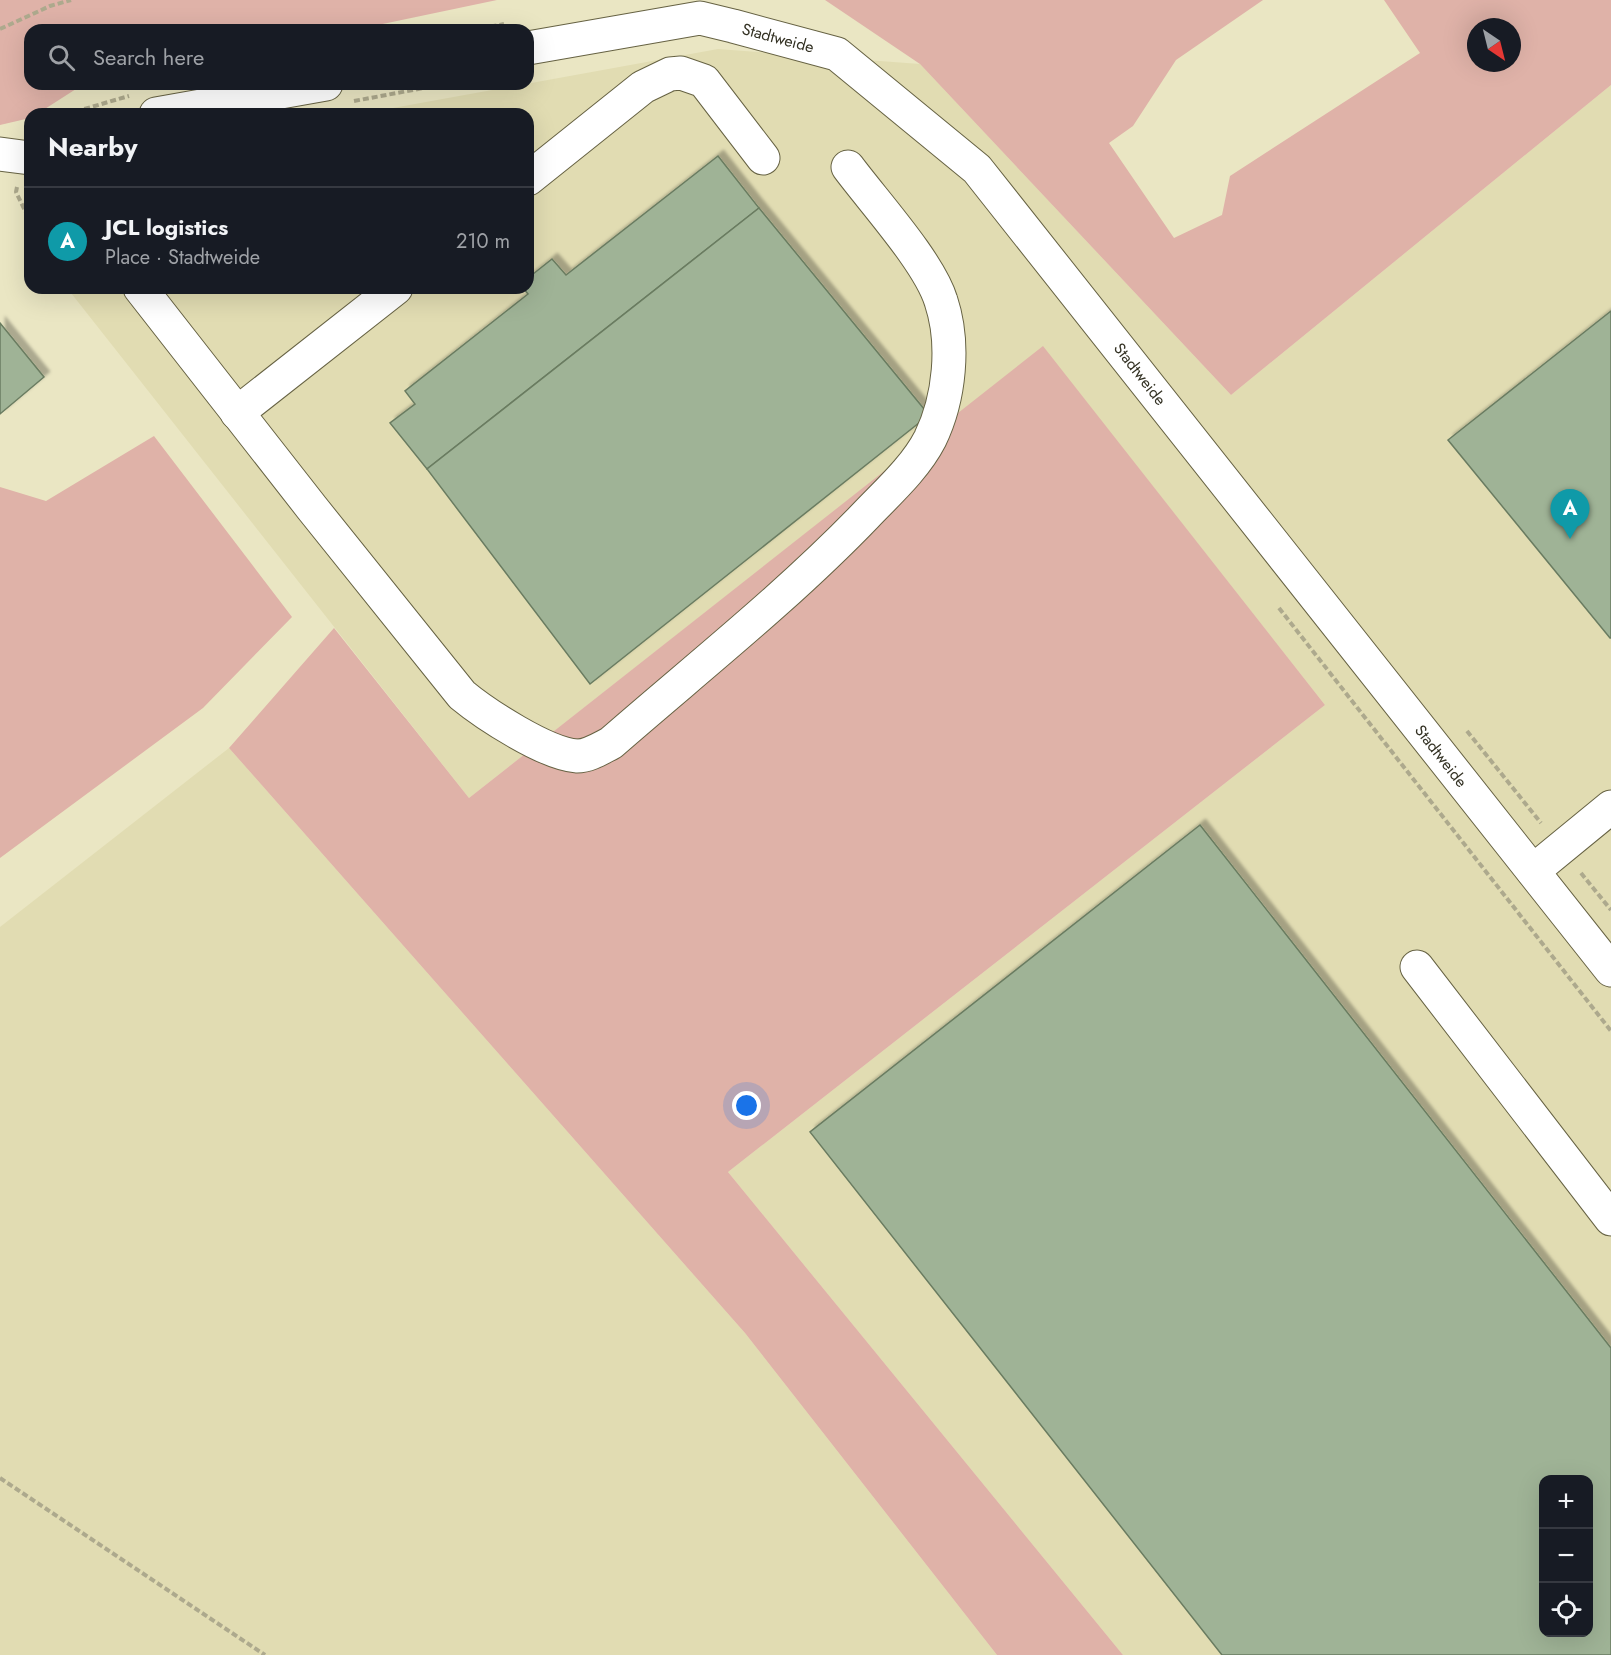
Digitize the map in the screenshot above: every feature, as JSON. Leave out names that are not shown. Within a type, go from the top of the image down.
[{"type":"street","name":"Stadtweide","points":[[534,47],[700,18],[837,54],[977,169],[1611,970]]},
{"type":"street","points":[[534,174],[643,87],[670,74],[681,73],[704,81],[763,158]]},
{"type":"street","points":[[163,108],[334,94]]},
{"type":"street","points":[[0,153],[24,157]]},
{"type":"street","points":[[145,294],[462,695],[482,712],[539,743],[577,756],[593,752],[611,743],[836,546],[919,457],[930,438],[944,390],[949,355],[942,303],[929,274],[848,167]]},
{"type":"street","points":[[237,413],[388,294]]},
{"type":"street","points":[[1533,871],[1611,807]]},
{"type":"street","points":[[1417,967],[1611,1219]]},
{"type":"path","points":[[0,29],[50,6],[71,0]]},
{"type":"path","points":[[334,94],[378,90]]},
{"type":"path","points":[[0,1478],[265,1655]]},
{"type":"shaded area","points":[[0,0],[497,0],[383,24],[24,24],[24,90],[74,90],[46,108],[24,108],[24,119],[0,125]]},
{"type":"shaded area","points":[[825,0],[1263,0],[1176,60],[1133,126],[1109,143],[1174,238],[1222,215],[1230,176],[1420,53],[1384,0],[1611,0],[1611,85],[1231,395],[920,64]]},
{"type":"shaded area","points":[[718,49],[920,64],[1231,395],[1611,85],[1611,1655],[1123,1655],[728,1172],[1325,705],[1043,347],[469,798],[72,294],[534,294],[534,108],[393,108],[492,90],[534,90],[534,82]]},
{"type":"shaded area","points":[[1043,346],[1325,705],[728,1172],[1123,1655],[997,1655],[745,1333],[229,748],[334,628],[469,798]]},
{"type":"shaded area","points":[[154,436],[292,617],[203,708],[0,858],[0,487],[46,501]]},
{"type":"shaded area","points":[[229,748],[745,1333],[997,1655],[0,1655],[0,927]]},
{"type":"building","points":[[718,156],[759,208],[427,469],[390,423],[415,404],[405,391],[528,294],[534,294],[534,273],[552,259],[566,275]]},
{"type":"building","points":[[759,208],[929,415],[590,684],[427,469]]},
{"type":"building","points":[[1611,311],[1611,638],[1610,638],[1448,440]]},
{"type":"building","points":[[0,323],[44,377],[0,414]]},
{"type":"building","points":[[1200,825],[1611,1348],[1611,1655],[1222,1655],[810,1132]]},
{"type":"place","name":"JCL logistics","points":[[1570,539]]}]
